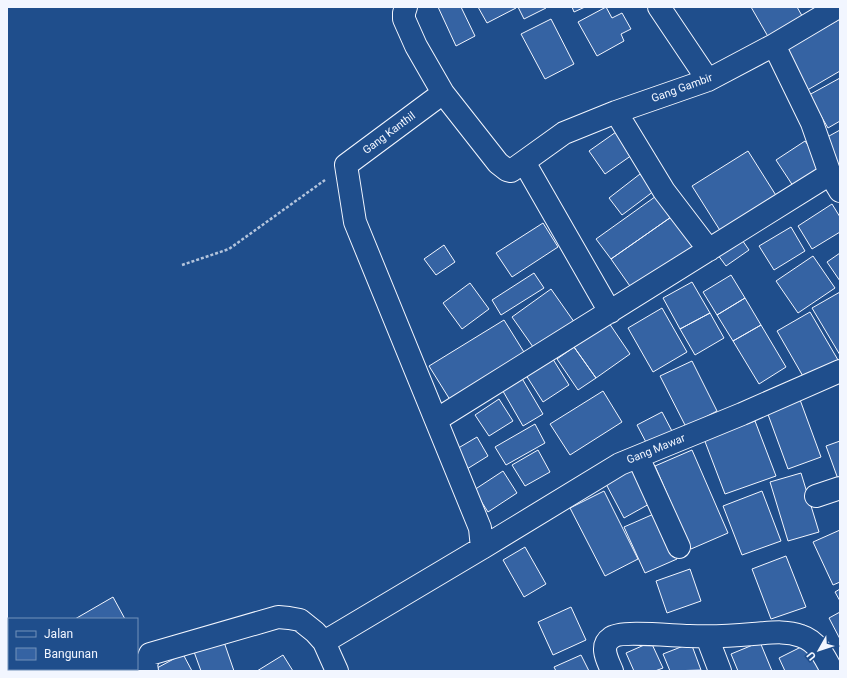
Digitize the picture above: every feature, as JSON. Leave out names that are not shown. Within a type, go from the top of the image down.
[{"type":"street","points":[[406,7],[404,13],[407,26],[437,96]]},
{"type":"street","points":[[659,7],[708,80]]},
{"type":"street","name":"Gang Gambir","points":[[437,96],[504,168],[511,171],[564,133],[616,112],[708,80],[774,46],[838,7]]},
{"type":"street","points":[[436,420],[709,250],[835,182],[812,123],[774,46]]},
{"type":"street","name":"Gang Kanthil","points":[[346,165],[437,96]]},
{"type":"street","points":[[616,112],[664,191],[709,250]]},
{"type":"street","points":[[524,162],[610,312]]},
{"type":"street","points":[[346,165],[355,222],[480,528],[482,548]]},
{"type":"street","name":"Gang Mawar","points":[[324,642],[620,464],[742,414],[840,371]]},
{"type":"street","points":[[638,457],[679,547]]},
{"type":"street","points":[[816,496],[840,488]]},
{"type":"street","points":[[147,671],[146,664],[150,654],[278,617],[300,620],[315,632],[324,642],[337,671]]},
{"type":"street","points":[[612,671],[604,653],[605,644],[611,638],[618,635],[634,634],[707,637],[786,632],[802,636],[813,642],[824,655],[832,671]]},
{"type":"street","points":[[707,637],[720,671]]},
{"type":"path","points":[[182,265],[229,249],[346,165]]},
{"type":"building","points":[[438,7],[461,7],[475,36],[456,46]]},
{"type":"building","points":[[478,7],[516,7],[516,8],[487,23]]},
{"type":"building","points":[[518,7],[546,7],[546,8],[524,19]]},
{"type":"building","points":[[572,7],[585,7],[574,12]]},
{"type":"building","points":[[606,7],[612,18],[622,13],[631,29],[621,34],[624,41],[597,56],[578,22]]},
{"type":"building","points":[[751,7],[797,7],[805,21],[770,40]]},
{"type":"building","points":[[551,19],[574,64],[545,79],[521,34]]},
{"type":"building","points":[[840,19],[840,71],[804,92],[782,52]]},
{"type":"building","points":[[840,78],[840,121],[828,128],[809,95]]},
{"type":"building","points":[[840,130],[840,176],[820,141]]},
{"type":"building","points":[[616,132],[632,155],[605,174],[589,151]]},
{"type":"building","points":[[805,141],[827,172],[797,192],[776,160]]},
{"type":"building","points":[[748,151],[777,197],[721,232],[692,186]]},
{"type":"building","points":[[640,174],[654,191],[622,215],[609,198]]},
{"type":"building","points":[[659,194],[674,215],[611,259],[596,239]]},
{"type":"building","points":[[832,204],[840,217],[840,232],[812,249],[798,226]]},
{"type":"building","points":[[674,215],[695,245],[632,289],[611,259]]},
{"type":"building","points":[[543,223],[558,247],[512,277],[496,253]]},
{"type":"building","points":[[791,227],[805,251],[774,270],[759,246]]},
{"type":"building","points":[[738,234],[749,250],[726,266],[715,251]]},
{"type":"building","points":[[444,245],[455,262],[436,275],[424,259]]},
{"type":"building","points":[[840,253],[840,281],[827,262]]},
{"type":"building","points":[[813,256],[835,288],[798,313],[776,281]]},
{"type":"building","points":[[534,273],[544,288],[501,315],[492,300]]},
{"type":"building","points":[[731,275],[745,298],[717,315],[703,292]]},
{"type":"building","points":[[692,282],[710,313],[680,329],[663,298]]},
{"type":"building","points":[[470,283],[489,309],[462,329],[443,303]]},
{"type":"building","points":[[551,289],[577,326],[538,354],[512,317]]},
{"type":"building","points":[[840,292],[840,355],[812,308]]},
{"type":"building","points":[[745,298],[761,325],[733,341],[717,315]]},
{"type":"building","points":[[662,308],[687,352],[653,372],[628,328]]},
{"type":"building","points":[[810,312],[838,360],[804,378],[777,331]]},
{"type":"building","points":[[710,313],[724,338],[695,355],[680,329]]},
{"type":"building","points":[[504,320],[527,357],[452,403],[429,366]]},
{"type":"building","points":[[609,323],[630,354],[596,378],[574,347]]},
{"type":"building","points":[[761,325],[786,367],[759,384],[733,341]]},
{"type":"building","points":[[574,347],[596,378],[578,390],[557,359]]},
{"type":"building","points":[[551,356],[569,385],[543,402],[524,372]]},
{"type":"building","points":[[692,361],[717,411],[686,427],[660,376]]},
{"type":"building","points":[[520,375],[543,414],[523,426],[500,386]]},
{"type":"building","points":[[603,391],[622,422],[570,455],[550,424]]},
{"type":"building","points":[[799,397],[821,457],[788,469],[766,409]]},
{"type":"building","points":[[499,399],[513,421],[489,436],[475,415]]},
{"type":"building","points":[[662,412],[673,433],[648,446],[637,425]]},
{"type":"building","points":[[755,421],[776,476],[725,494],[704,439]]},
{"type":"building","points":[[535,424],[545,443],[506,465],[495,447]]},
{"type":"building","points":[[477,437],[488,456],[467,469],[455,450]]},
{"type":"building","points":[[840,441],[840,478],[838,479],[826,446]]},
{"type":"building","points":[[538,450],[550,472],[525,486],[512,465]]},
{"type":"building","points":[[692,450],[728,533],[691,549],[655,466]]},
{"type":"building","points":[[632,469],[651,503],[624,518],[606,484]]},
{"type":"building","points":[[503,471],[517,493],[488,512],[474,490]]},
{"type":"building","points":[[801,473],[819,532],[788,541],[770,482]]},
{"type":"building","points":[[604,491],[638,559],[605,576],[570,508]]},
{"type":"building","points":[[762,491],[781,541],[742,555],[723,506]]},
{"type":"building","points":[[656,513],[677,559],[645,573],[624,527]]},
{"type":"building","points":[[840,530],[840,582],[833,585],[813,542]]},
{"type":"building","points":[[525,547],[546,584],[524,597],[503,560]]},
{"type":"building","points":[[786,556],[806,607],[771,619],[752,569]]},
{"type":"building","points":[[690,569],[701,601],[667,613],[656,581]]},
{"type":"building","points":[[840,589],[840,601],[835,592]]},
{"type":"building","points":[[113,597],[124,618],[77,618]]},
{"type":"building","points":[[571,607],[586,640],[553,655],[538,622]]},
{"type":"building","points":[[840,612],[840,639],[829,618]]},
{"type":"building","points":[[223,639],[234,671],[201,671],[193,649]]},
{"type":"building","points":[[651,642],[663,668],[655,671],[634,671],[626,653]]},
{"type":"building","points":[[760,642],[772,671],[738,671],[731,654]]},
{"type":"building","points":[[691,643],[701,670],[670,671],[663,654]]},
{"type":"building","points":[[807,644],[821,671],[785,671],[779,658]]},
{"type":"building","points":[[183,654],[192,671],[158,671],[157,668]]},
{"type":"building","points":[[283,655],[293,671],[257,671]]},
{"type":"building","points":[[581,655],[589,671],[556,671],[554,667]]},
{"type":"building","points":[[7,656],[8,670],[34,671],[7,671]]}]
